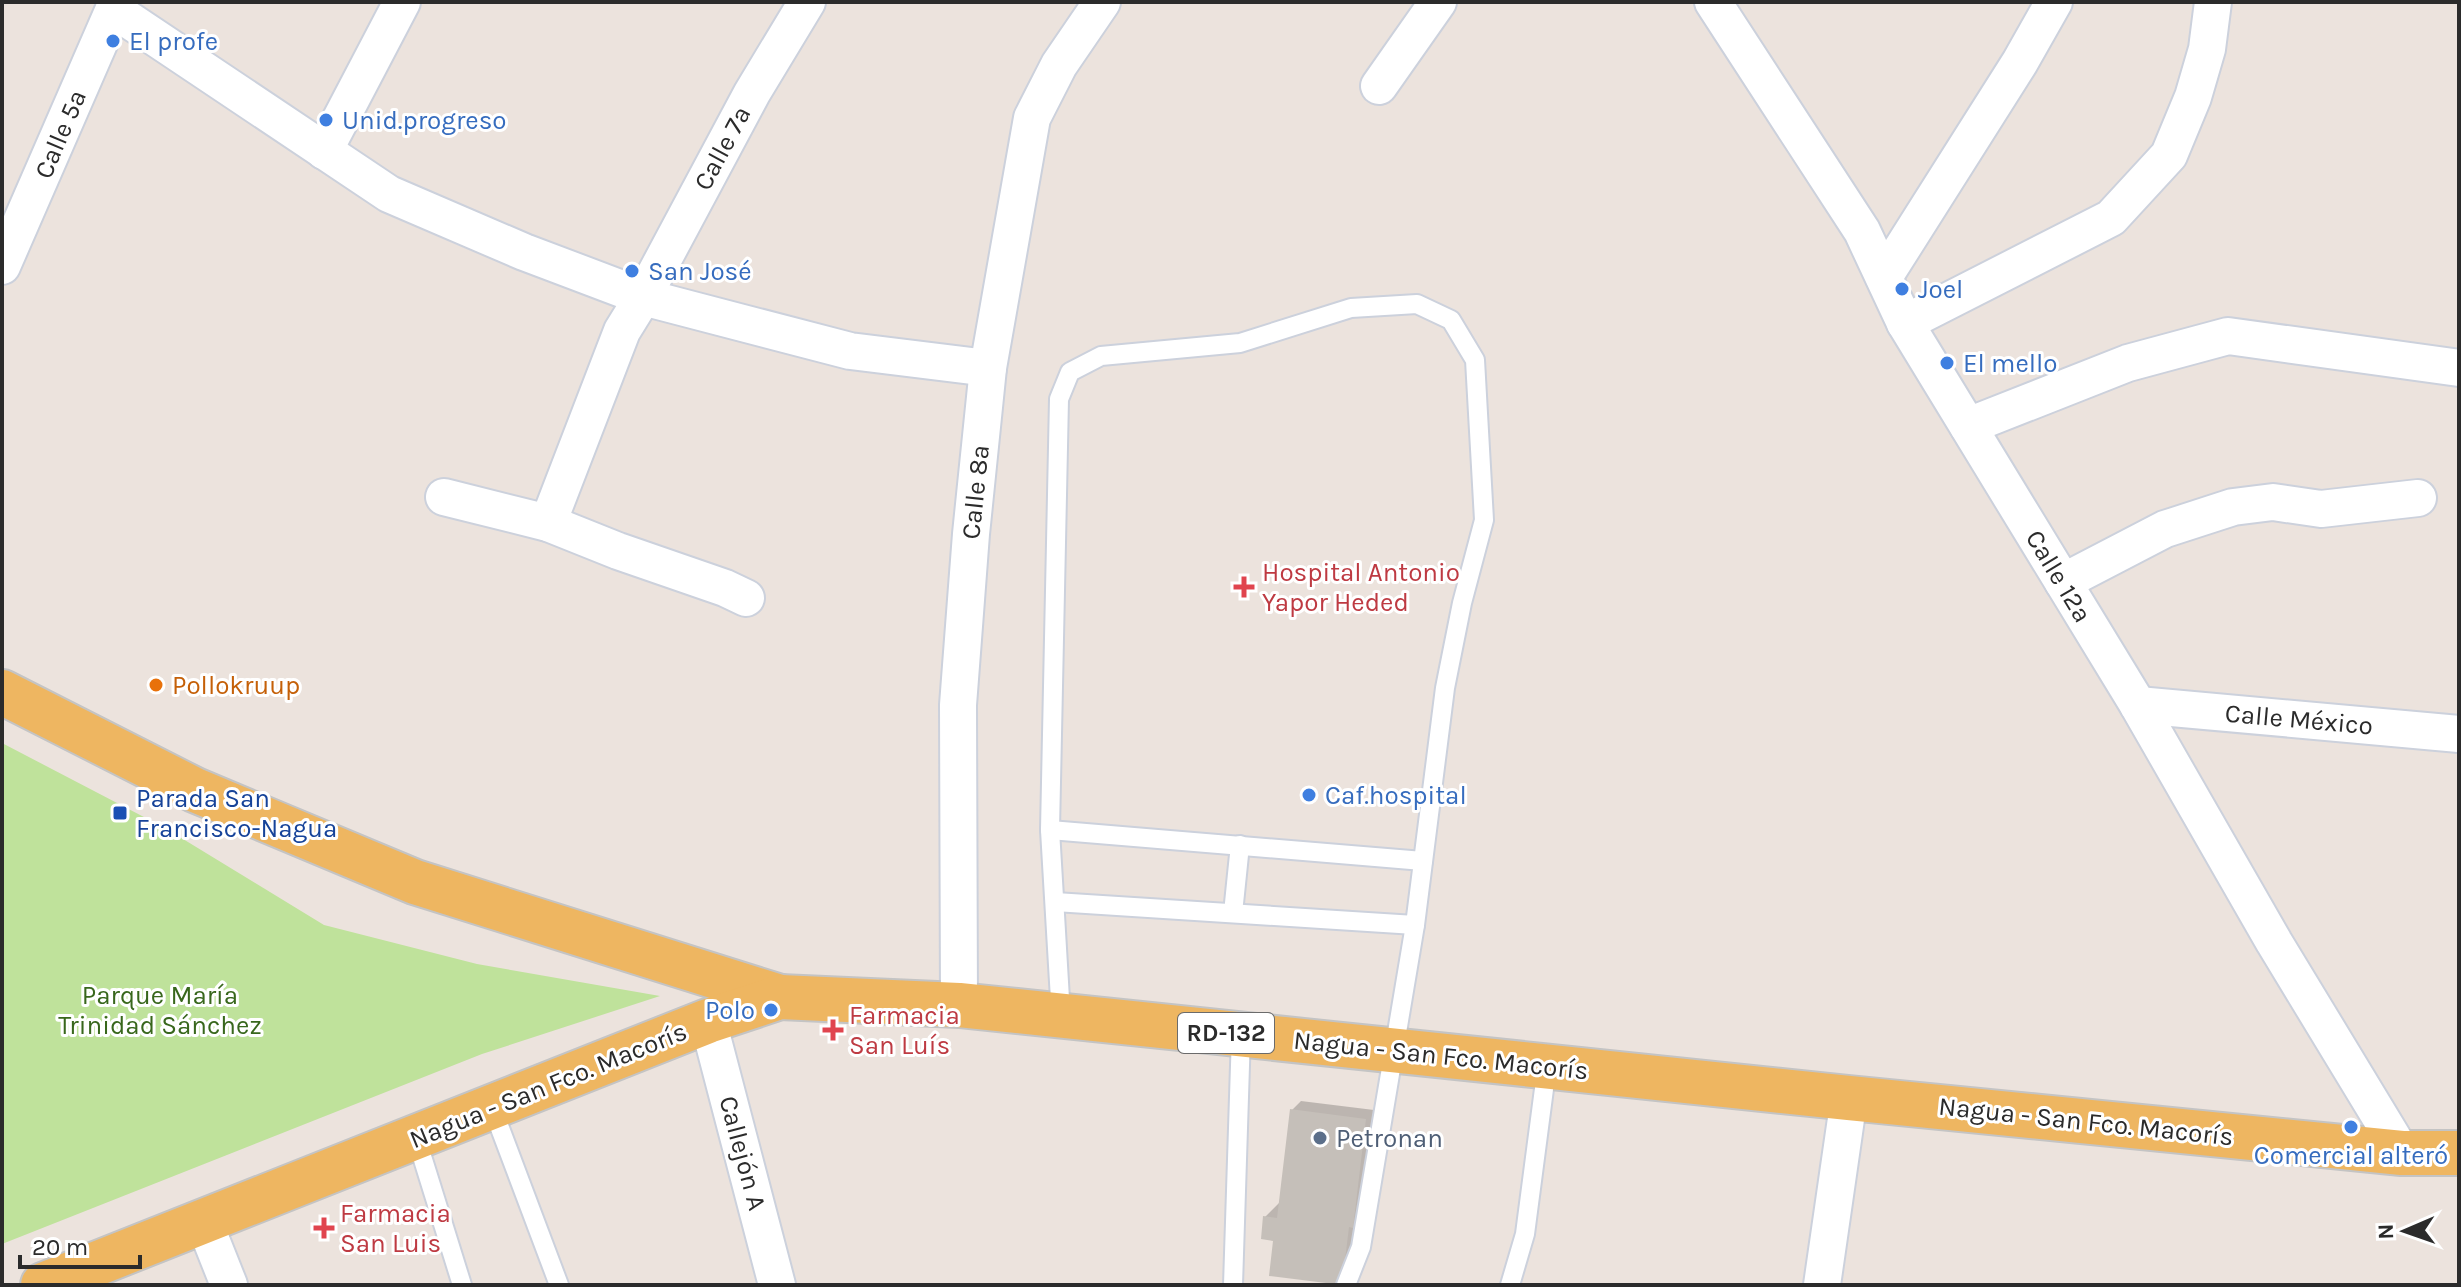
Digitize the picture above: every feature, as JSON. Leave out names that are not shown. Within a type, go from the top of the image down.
[{"type":"main road","points":[[2,692],[195,790],[415,882],[780,997]]},
{"type":"main road","name":"Nagua - San Fco. Macorís","points":[[43,1285],[708,1021],[780,997],[959,1005],[2402,1153],[2459,1153]]},
{"type":"street","points":[[324,151],[402,2]]},
{"type":"street","name":"Calle 7ª","points":[[548,523],[622,331],[752,93],[807,2]]},
{"type":"street","name":"Calle 8ª","points":[[959,1005],[958,705],[988,368],[1032,118],[1059,65],[1102,2]]},
{"type":"street","points":[[1379,86],[1438,2]]},
{"type":"street","name":"Calle 12ª","points":[[1713,2],[1862,231],[1905,323],[2138,705],[2274,942],[2402,1153]]},
{"type":"street","points":[[1884,277],[2020,62],[2054,2]]},
{"type":"street","points":[[1905,323],[2111,218],[2169,155],[2197,85],[2207,49],[2213,2]]},
{"type":"street","points":[[115,6],[389,194],[524,252],[643,297],[850,351],[988,368]]},
{"type":"street","name":"Calle 5ª","points":[[2,266],[115,6]]},
{"type":"street","points":[[1968,426],[2128,363],[2228,336],[2459,368]]},
{"type":"street","points":[[444,497],[548,523],[746,598]]},
{"type":"street","points":[[2063,582],[2165,529],[2233,507],[2273,502],[2321,509],[2418,498]]},
{"type":"street","name":"Calle México","points":[[2138,705],[2459,734]]},
{"type":"street","name":"Callejón A","points":[[708,1021],[777,1285]]},
{"type":"street","points":[[1822,1285],[1849,1098]]},
{"type":"street","points":[[204,1222],[229,1285]]},
{"type":"lane","points":[[1061,1016],[1050,830],[1059,399],[1070,372],[1101,356],[1240,343],[1351,308],[1417,304],[1451,320],[1475,360],[1484,520],[1462,603],[1445,688],[1415,925],[1361,1247],[1346,1285]]},
{"type":"lane","points":[[1050,830],[1423,861]]},
{"type":"lane","points":[[1233,913],[1240,845]]},
{"type":"lane","points":[[1055,902],[1415,925]]},
{"type":"lane","points":[[1233,1285],[1241,1034]]},
{"type":"lane","points":[[1510,1285],[1525,1234],[1547,1066]]},
{"type":"lane","points":[[492,1107],[559,1285]]},
{"type":"lane","points":[[416,1137],[462,1285]]},
{"type":"green space","name":"Parque María Trinidad Sánchez","points":[[2,743],[165,828],[324,925],[477,964],[660,996],[482,1054],[2,1244]]},
{"type":"building","points":[[1290,1109],[1366,1119],[1353,1228],[1349,1227],[1342,1285],[1269,1276],[1273,1241],[1261,1239],[1263,1216],[1277,1218]]},
{"type":"place","name":"El profe","points":[[113,41]]},
{"type":"place","name":"Unid.progreso","points":[[326,120]]},
{"type":"place","name":"San José","points":[[632,271]]},
{"type":"place","name":"Joel","points":[[1902,289]]},
{"type":"place","name":"El mello","points":[[1947,363]]},
{"type":"place","name":"Hospital Antonio Yapor Heded","points":[[1244,587]]},
{"type":"place","name":"Pollokruup","points":[[156,685]]},
{"type":"place","name":"Caf.hospital","points":[[1309,795]]},
{"type":"place","name":"Parada San Francisco-Nagua","points":[[120,813]]},
{"type":"place","name":"Polo","points":[[771,1010]]},
{"type":"place","name":"Farmacia San Luís","points":[[833,1030]]},
{"type":"place","name":"Comercial alteró","points":[[2351,1127]]},
{"type":"place","name":"Petronan","points":[[1320,1138]]},
{"type":"place","name":"Farmacia San Luis","points":[[324,1228]]}]
